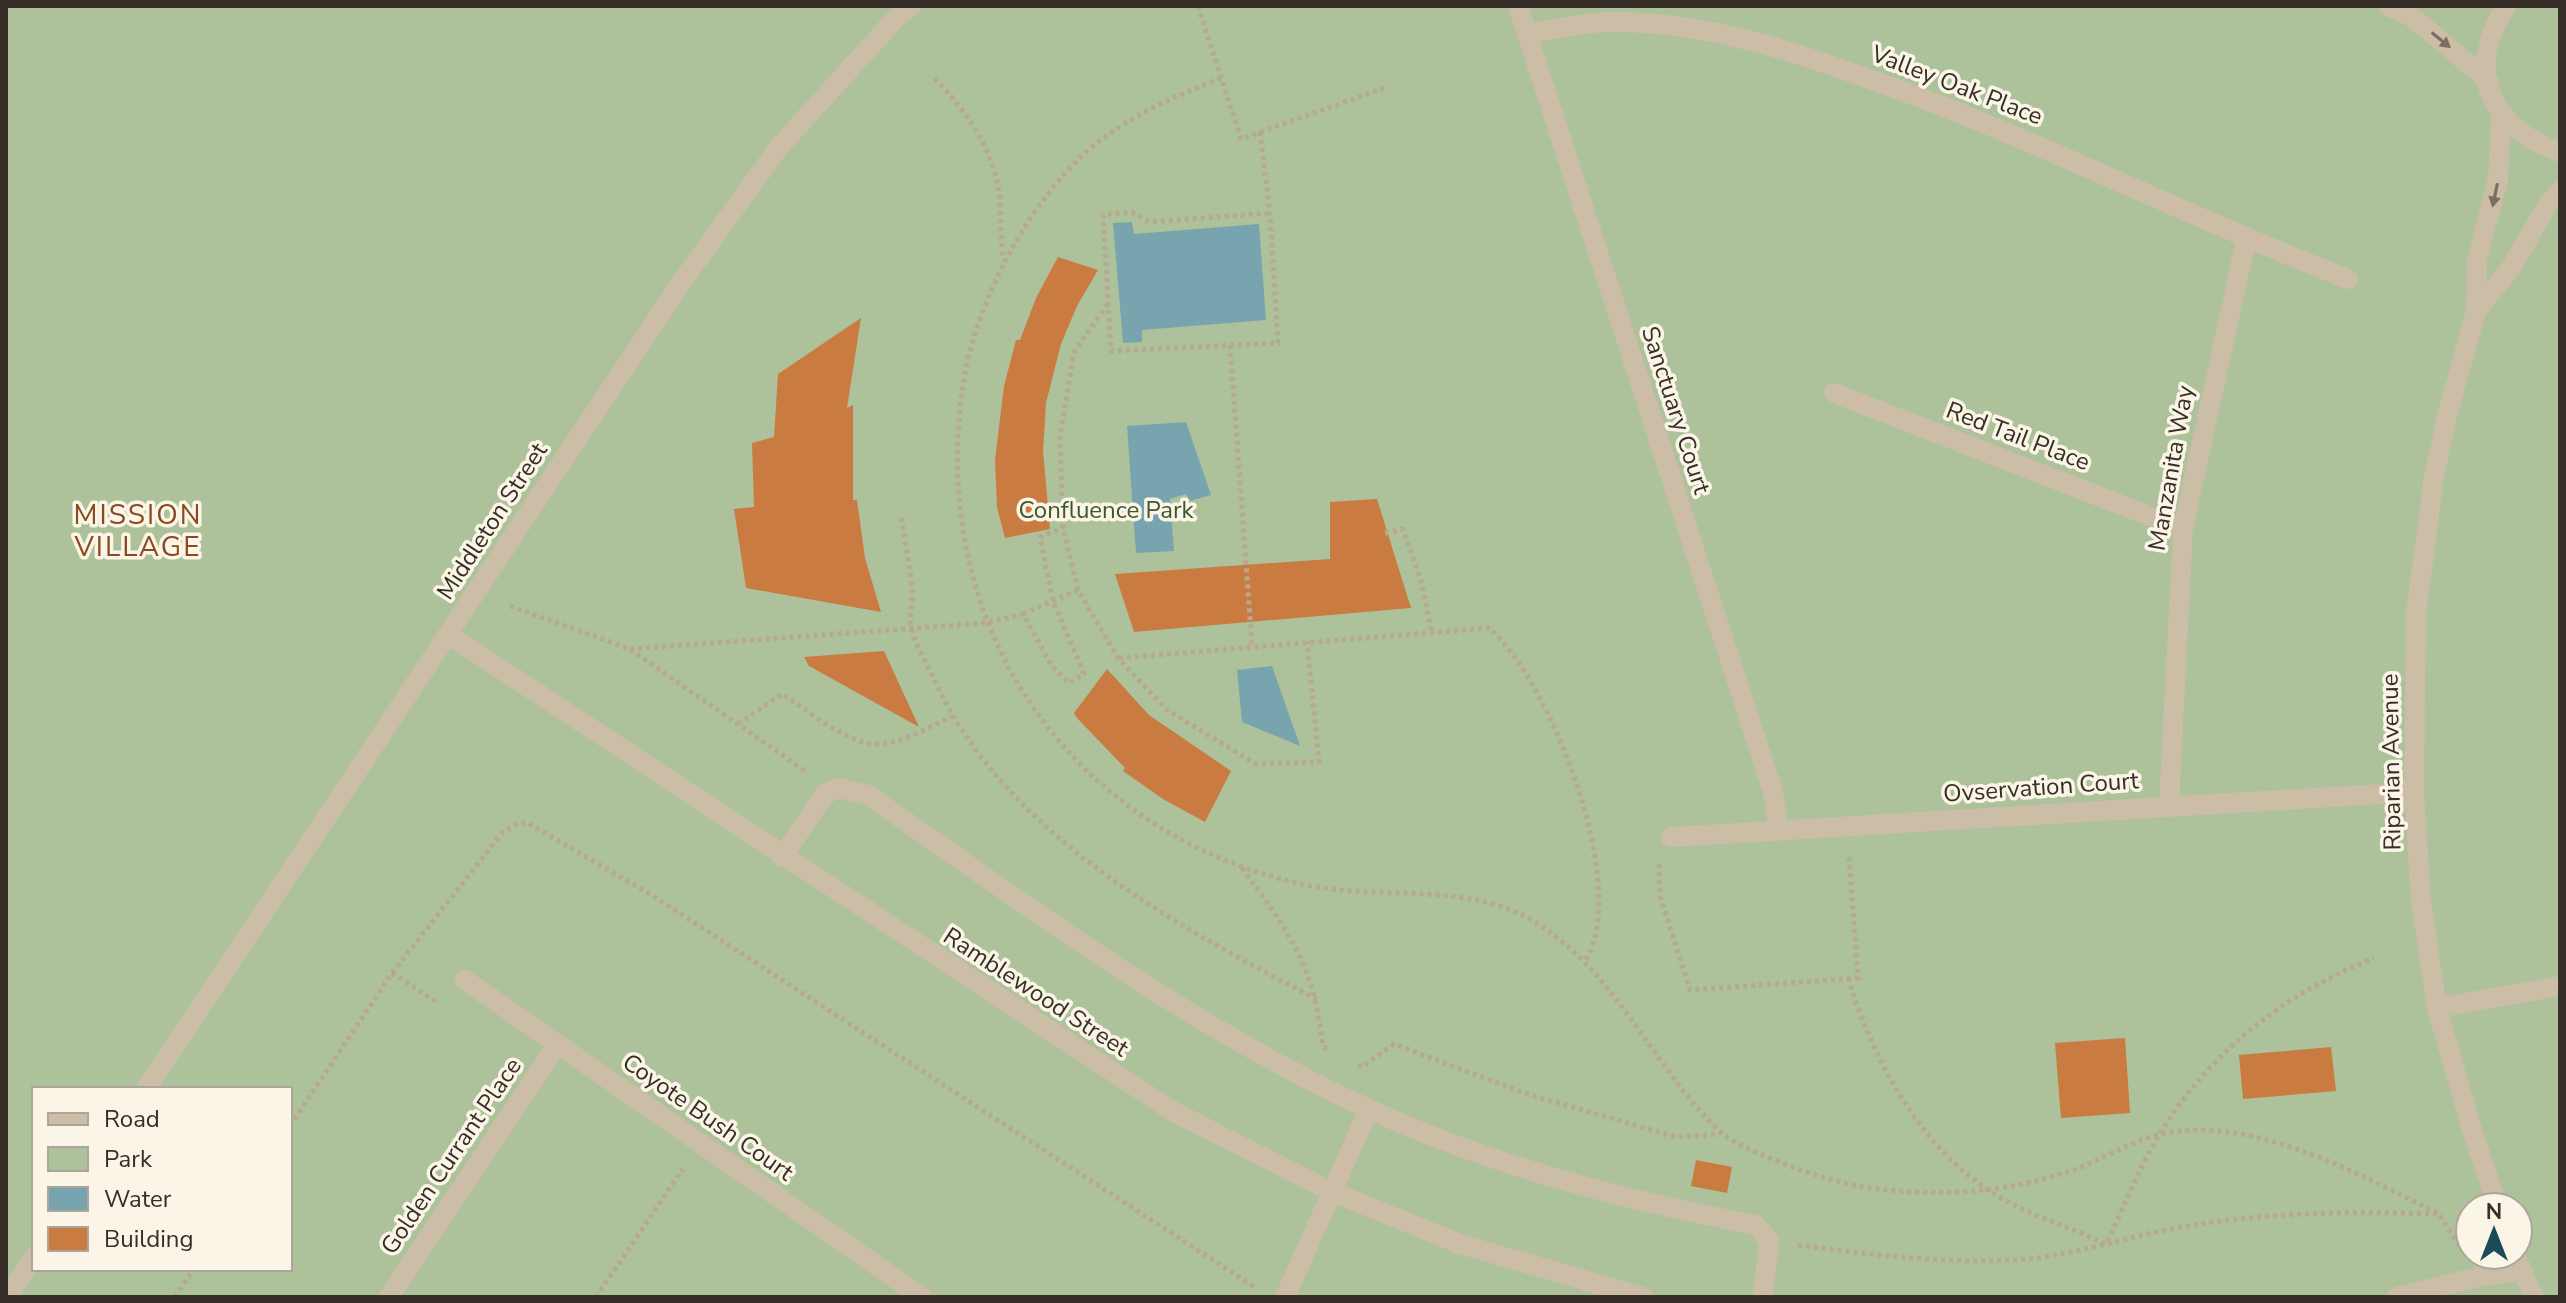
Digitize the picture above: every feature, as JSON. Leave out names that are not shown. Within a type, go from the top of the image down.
[{"type":"street","name":"Middleton Street","points":[[147,1087],[683,280],[779,147],[897,17],[912,6]]},
{"type":"street","name":"Sanctuary Court","points":[[1518,6],[1773,792],[1779,831]]},
{"type":"street","points":[[2388,6],[2411,16],[2489,81]]},
{"type":"street","points":[[2506,6],[2494,25],[2487,53],[2489,81],[2501,118],[2530,141],[2560,152]]},
{"type":"street","name":"Valley Oak Place","points":[[1527,34],[1608,21],[1690,27],[1786,48],[2066,156],[2246,240],[2348,279]]},
{"type":"street","name":"Riparian Avenue","points":[[2493,1191],[2437,1008],[2421,901],[2414,792],[2416,615],[2433,482],[2476,311],[2477,260],[2498,179],[2501,118]]},
{"type":"street","name":"Riparian Avenue","points":[[2476,311],[2511,268],[2548,204],[2560,191]]},
{"type":"street","name":"Manzanita Way","points":[[2169,804],[2183,529],[2246,240]]},
{"type":"street","name":"Red Tail Place","points":[[1834,393],[2183,529]]},
{"type":"street","name":"Ramblewood Street","points":[[449,635],[782,857],[1174,1112],[1330,1191],[1460,1244],[1643,1297]]},
{"type":"street","points":[[782,857],[825,794],[846,789],[868,795],[1075,939],[1183,1007],[1293,1072],[1369,1109],[1525,1169],[1646,1204],[1756,1225],[1769,1241],[1763,1297]]},
{"type":"street","name":"Ovservation Court","points":[[1671,837],[2169,804],[2414,792]]},
{"type":"street","name":"Coyote Bush Court","points":[[465,980],[922,1297]]},
{"type":"street","points":[[2437,1008],[2560,986]]},
{"type":"street","name":"Golden Currant Place","points":[[389,1297],[557,1045]]},
{"type":"street","points":[[1285,1297],[1369,1109]]},
{"type":"street","points":[[8,1297],[32,1260]]},
{"type":"street","points":[[2397,1297],[2495,1271]]},
{"type":"street","points":[[2522,1271],[2534,1297]]},
{"type":"path","points":[[1198,6],[1241,139],[1384,88]]},
{"type":"path","points":[[935,78],[968,114],[991,159],[999,194],[999,238],[1004,261]]},
{"type":"path","points":[[1221,78],[1166,100],[1100,140],[1048,194],[1004,261],[970,345],[958,421],[955,480],[965,546],[986,623],[1014,681],[1062,747],[1144,819],[1241,867],[1309,886],[1391,896],[1457,894],[1533,920],[1586,960],[1721,1134],[1783,1163],[1853,1186],[1922,1193],[1989,1191],[2071,1171],[2160,1134],[2201,1132],[2252,1136],[2315,1153],[2439,1214],[2454,1237]]},
{"type":"path","points":[[1260,132],[1270,213],[1278,343],[1111,351],[1103,215],[1132,212],[1149,222],[1270,213]]},
{"type":"path","points":[[1108,304],[1074,352],[1060,436],[1063,528],[1078,590],[1118,658],[1167,710],[1256,764],[1319,762],[1307,641]]},
{"type":"path","points":[[1230,345],[1252,645]]},
{"type":"path","points":[[901,518],[912,590],[911,628],[951,717],[996,779],[1056,838],[1229,954],[1318,1000]]},
{"type":"path","points":[[1023,614],[1052,666],[1069,683],[1084,674],[1053,601],[1040,537],[1063,528]]},
{"type":"path","points":[[1385,533],[1403,529],[1422,584],[1431,630]]},
{"type":"path","points":[[630,649],[986,623],[1023,614],[1078,590]]},
{"type":"path","points":[[510,606],[630,649],[832,790]]},
{"type":"path","points":[[1118,658],[1431,630],[1489,628],[1529,682],[1563,746],[1597,859],[1598,917],[1594,946],[1586,960]]},
{"type":"path","points":[[738,724],[782,694],[835,729],[873,744],[907,738],[951,717]]},
{"type":"path","points":[[292,1123],[392,973],[502,833],[518,823],[540,827],[994,1115],[1264,1292]]},
{"type":"path","points":[[1671,837],[1658,838],[1660,896],[1690,990],[1858,978],[1847,827]]},
{"type":"path","points":[[1241,867],[1298,949],[1318,1000],[1323,1047],[1336,1054]]},
{"type":"path","points":[[2106,1244],[2160,1134],[2197,1083],[2255,1025],[2324,978],[2374,958]]},
{"type":"path","points":[[392,973],[434,1000],[465,980]]},
{"type":"path","points":[[1848,978],[1883,1071],[1933,1142],[1989,1191],[2106,1244]]},
{"type":"path","points":[[1349,1060],[1362,1067],[1394,1044],[1527,1094],[1676,1137],[1721,1134]]},
{"type":"path","points":[[598,1296],[701,1144]]},
{"type":"path","points":[[1769,1241],[1940,1261],[2031,1258],[2166,1229],[2261,1215],[2358,1211],[2439,1214]]},
{"type":"path","points":[[175,1297],[193,1271]]},
{"type":"green space","name":"Confluence Park","points":[[6,6],[2560,6],[2560,1297],[6,1297]]},
{"type":"water","points":[[1132,222],[1134,234],[1259,224],[1266,320],[1142,330],[1142,342],[1123,343],[1113,223]]},
{"type":"water","points":[[1186,422],[1211,495],[1190,501],[1186,494],[1170,499],[1174,551],[1136,553],[1127,426]]},
{"type":"water","points":[[1272,666],[1300,746],[1242,722],[1237,670]]},
{"type":"building","points":[[1058,257],[1098,270],[1077,306],[1061,344],[1046,403],[1043,451],[1050,529],[1005,538],[997,507],[995,460],[1004,386],[1016,340],[1020,340],[1036,298]]},
{"type":"building","points":[[861,318],[847,408],[853,405],[853,500],[857,500],[865,558],[881,612],[746,588],[734,509],[754,507],[752,443],[774,437],[778,374]]},
{"type":"building","points":[[1377,499],[1411,608],[1134,632],[1115,574],[1330,559],[1330,502]]},
{"type":"building","points":[[884,651],[919,727],[809,666],[804,657]]},
{"type":"building","points":[[1107,669],[1149,715],[1231,771],[1205,822],[1163,799],[1123,771],[1125,768],[1077,718],[1074,713]]},
{"type":"building","points":[[2125,1038],[2130,1113],[2061,1118],[2055,1043]]},
{"type":"building","points":[[2331,1047],[2336,1091],[2243,1099],[2239,1055]]},
{"type":"building","points":[[1696,1160],[1732,1167],[1727,1193],[1691,1186]]},
{"type":"district","name":"MISSION VILLAGE","points":[[138,531]]}]
